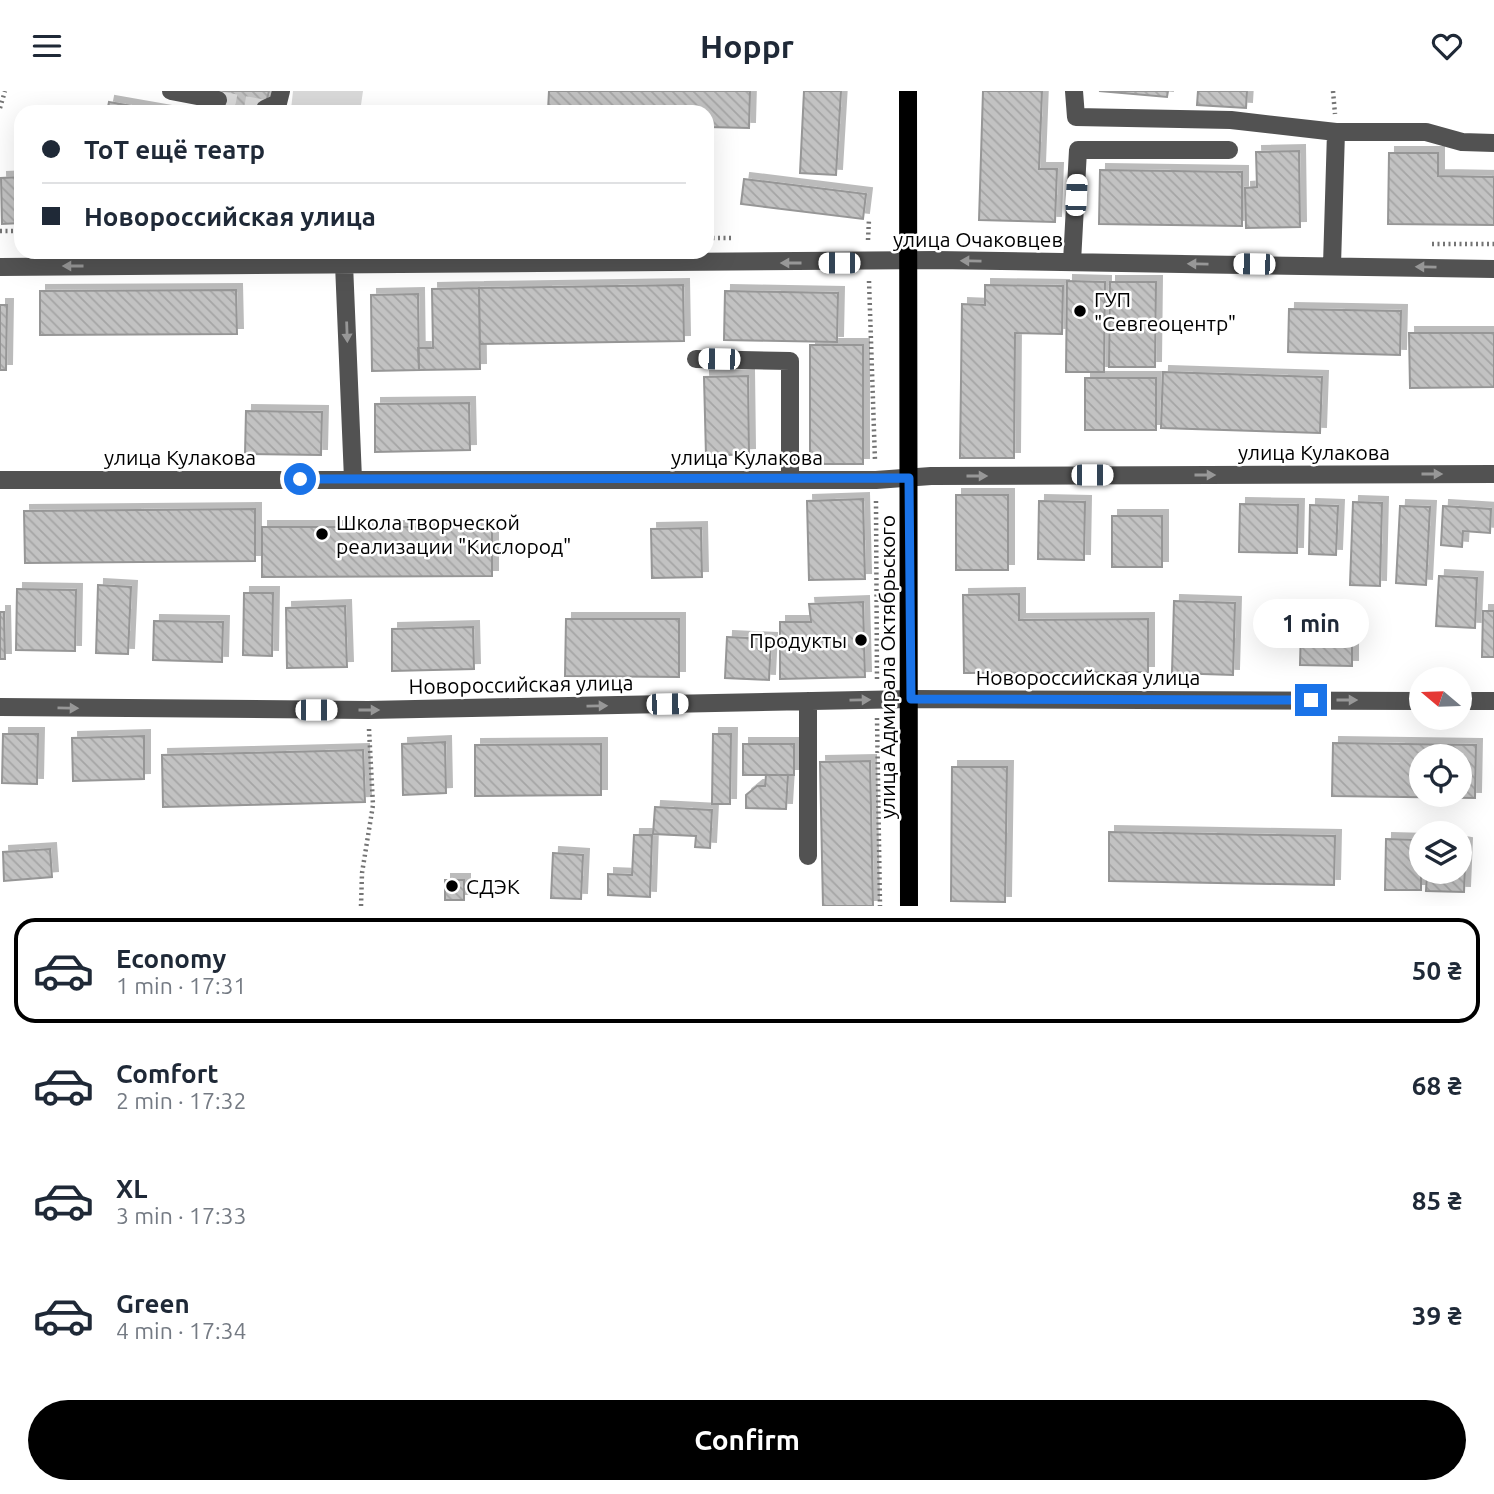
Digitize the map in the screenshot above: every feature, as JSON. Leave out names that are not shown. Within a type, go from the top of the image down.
[{"type":"main road","name":"улица Адмирала Октябрьского","points":[[908,91],[911,699],[909,906]]},
{"type":"street","points":[[171,91],[218,100]]},
{"type":"street","points":[[1074,91],[1076,117],[1231,120],[1336,132],[1426,132],[1462,142],[1494,143]]},
{"type":"street","points":[[1332,265],[1336,132]]},
{"type":"street","points":[[1072,262],[1078,150],[1229,151]]},
{"type":"street","name":"улица Очаковцев","points":[[0,267],[344,264],[388,259]]},
{"type":"street","name":"улица Очаковцев","points":[[712,259],[1494,269]]},
{"type":"street","points":[[344,264],[353,479]]},
{"type":"street","points":[[695,359],[790,361],[790,480]]},
{"type":"street","name":"улица Кулакова","points":[[0,480],[876,480],[1494,474]]},
{"type":"street","name":"Новороссийская улица","points":[[0,707],[368,710],[911,699],[1409,701]]},
{"type":"street","points":[[808,701],[808,856]]},
{"type":"street","points":[[1472,701],[1494,701]]},
{"type":"path","points":[[0,108],[5,91]]},
{"type":"path","points":[[869,219],[867,263],[876,480],[880,906]]},
{"type":"path","points":[[361,906],[362,873],[373,805],[368,710]]},
{"type":"shaded area","points":[[293,91],[363,91],[361,105],[292,105]]},
{"type":"building","points":[[220,91],[269,91],[266,105],[217,105]]},
{"type":"building","points":[[549,91],[750,91],[749,128],[714,127],[714,105],[548,105]]},
{"type":"building","points":[[804,91],[841,91],[836,175],[800,173]]},
{"type":"building","points":[[983,91],[1042,91],[1039,169],[1057,169],[1055,222],[979,220]]},
{"type":"building","points":[[1099,91],[1168,91],[1167,97]]},
{"type":"building","points":[[1198,91],[1247,91],[1246,108],[1197,105]]},
{"type":"building","points":[[1299,151],[1300,227],[1246,228],[1245,188],[1257,187],[1256,152]]},
{"type":"building","points":[[1389,153],[1438,153],[1438,176],[1494,177],[1494,225],[1388,224]]},
{"type":"building","points":[[1100,170],[1242,172],[1242,226],[1099,224]]},
{"type":"building","points":[[14,177],[14,223],[2,224],[1,178]]},
{"type":"building","points":[[744,179],[866,194],[863,219],[741,204]]},
{"type":"building","points":[[1067,281],[1105,282],[1104,372],[1066,372]]},
{"type":"building","points":[[1110,282],[1156,282],[1155,367],[1109,367]]},
{"type":"building","points":[[683,285],[684,341],[480,344],[479,288]]},
{"type":"building","points":[[985,285],[1063,286],[1062,334],[1015,333],[1014,458],[960,458],[962,304],[985,305]]},
{"type":"building","points":[[479,288],[480,369],[419,370],[418,348],[433,348],[432,289]]},
{"type":"building","points":[[236,290],[237,334],[40,335],[40,291]]},
{"type":"building","points":[[725,291],[838,293],[837,342],[724,340]]},
{"type":"building","points":[[418,294],[419,370],[372,371],[371,295]]},
{"type":"building","points":[[0,305],[7,305],[6,370],[0,370]]},
{"type":"building","points":[[1289,309],[1401,311],[1400,355],[1288,352]]},
{"type":"building","points":[[1409,333],[1494,333],[1494,387],[1410,388]]},
{"type":"building","points":[[810,345],[863,345],[863,464],[810,464]]},
{"type":"building","points":[[1163,372],[1322,377],[1320,433],[1161,428]]},
{"type":"building","points":[[748,376],[749,454],[706,456],[704,377]]},
{"type":"building","points":[[1085,378],[1156,378],[1156,430],[1085,430]]},
{"type":"building","points":[[469,403],[470,450],[375,452],[375,404]]},
{"type":"building","points":[[246,411],[322,412],[321,455],[245,454]]},
{"type":"building","points":[[956,495],[1008,495],[1008,570],[956,570]]},
{"type":"building","points":[[863,499],[865,579],[809,580],[807,501]]},
{"type":"building","points":[[1039,501],[1085,502],[1084,560],[1038,559]]},
{"type":"building","points":[[1353,502],[1382,503],[1380,586],[1350,585]]},
{"type":"building","points":[[1240,504],[1298,505],[1297,553],[1239,552]]},
{"type":"building","points":[[1310,505],[1338,506],[1336,555],[1309,554]]},
{"type":"building","points":[[1400,506],[1430,507],[1426,585],[1396,583]]},
{"type":"building","points":[[1443,506],[1491,509],[1490,533],[1463,531],[1462,547],[1441,545]]},
{"type":"building","points":[[255,509],[255,561],[25,563],[24,511]]},
{"type":"building","points":[[1112,516],[1162,516],[1162,567],[1112,567]]},
{"type":"building","points":[[262,527],[492,527],[492,576],[262,577]]},
{"type":"building","points":[[701,528],[702,577],[652,578],[651,529]]},
{"type":"building","points":[[1439,576],[1477,578],[1475,628],[1436,626]]},
{"type":"building","points":[[98,585],[131,587],[128,654],[96,653]]},
{"type":"building","points":[[17,589],[76,590],[75,651],[16,650]]},
{"type":"building","points":[[244,593],[273,593],[272,656],[243,655]]},
{"type":"building","points":[[1019,594],[1019,620],[1148,619],[1148,672],[964,673],[963,595]]},
{"type":"building","points":[[1174,601],[1235,603],[1233,675],[1172,673]]},
{"type":"building","points":[[863,602],[865,677],[780,679],[780,622],[811,622],[809,604]]},
{"type":"building","points":[[345,606],[347,667],[287,668],[286,608]]},
{"type":"building","points":[[1483,611],[1494,611],[1494,657],[1482,657]]},
{"type":"building","points":[[0,612],[4,612],[5,659],[0,659]]},
{"type":"building","points":[[566,619],[679,619],[679,677],[565,676]]},
{"type":"building","points":[[154,621],[223,622],[222,662],[153,660]]},
{"type":"building","points":[[473,627],[474,669],[392,671],[392,629]]},
{"type":"building","points":[[1301,627],[1352,628],[1352,666],[1300,665]]},
{"type":"building","points":[[727,637],[771,639],[769,680],[725,678]]},
{"type":"building","points":[[3,734],[38,734],[37,784],[2,783]]},
{"type":"building","points":[[713,734],[731,734],[730,804],[712,804]]},
{"type":"building","points":[[144,736],[144,779],[73,781],[72,738]]},
{"type":"building","points":[[445,742],[446,793],[403,795],[402,744]]},
{"type":"building","points":[[1333,743],[1409,744],[1409,797],[1332,796]]},
{"type":"building","points":[[601,744],[601,795],[475,796],[475,745]]},
{"type":"building","points":[[743,744],[794,744],[794,775],[743,775]]},
{"type":"building","points":[[1472,745],[1476,745],[1475,798],[1472,798]]},
{"type":"building","points":[[363,750],[365,802],[163,807],[162,755]]},
{"type":"building","points":[[870,761],[873,906],[823,906],[820,762]]},
{"type":"building","points":[[952,767],[1007,767],[1005,902],[951,901]]},
{"type":"building","points":[[766,775],[788,775],[786,809],[746,808],[746,795],[757,786],[765,786]]},
{"type":"building","points":[[655,807],[712,810],[710,848],[695,847],[696,836],[653,834]]},
{"type":"building","points":[[1109,832],[1335,836],[1334,885],[1109,881]]},
{"type":"building","points":[[634,835],[652,835],[650,897],[608,895],[608,874],[632,875]]},
{"type":"building","points":[[1386,839],[1409,840],[1409,884],[1421,884],[1421,890],[1385,890]]},
{"type":"building","points":[[50,849],[52,877],[4,881],[3,852]]},
{"type":"building","points":[[553,853],[583,855],[581,899],[551,898]]},
{"type":"building","points":[[445,880],[464,880],[464,900],[445,900]]},
{"type":"building","points":[[1426,884],[1464,884],[1464,892],[1426,891]]},
{"type":"tunnel","points":[[218,100],[244,105]]},
{"type":"place","name":"ГУП \"Севгеоцентр\"","points":[[1080,311]]},
{"type":"place","name":"Школа творческой реализации \"Кислород\"","points":[[322,534]]},
{"type":"place","name":"Продукты","points":[[861,640]]},
{"type":"place","name":"СДЭК","points":[[452,886]]},
{"type":"route","points":[[300,479],[909,478],[911,699],[1311,700]]}]
